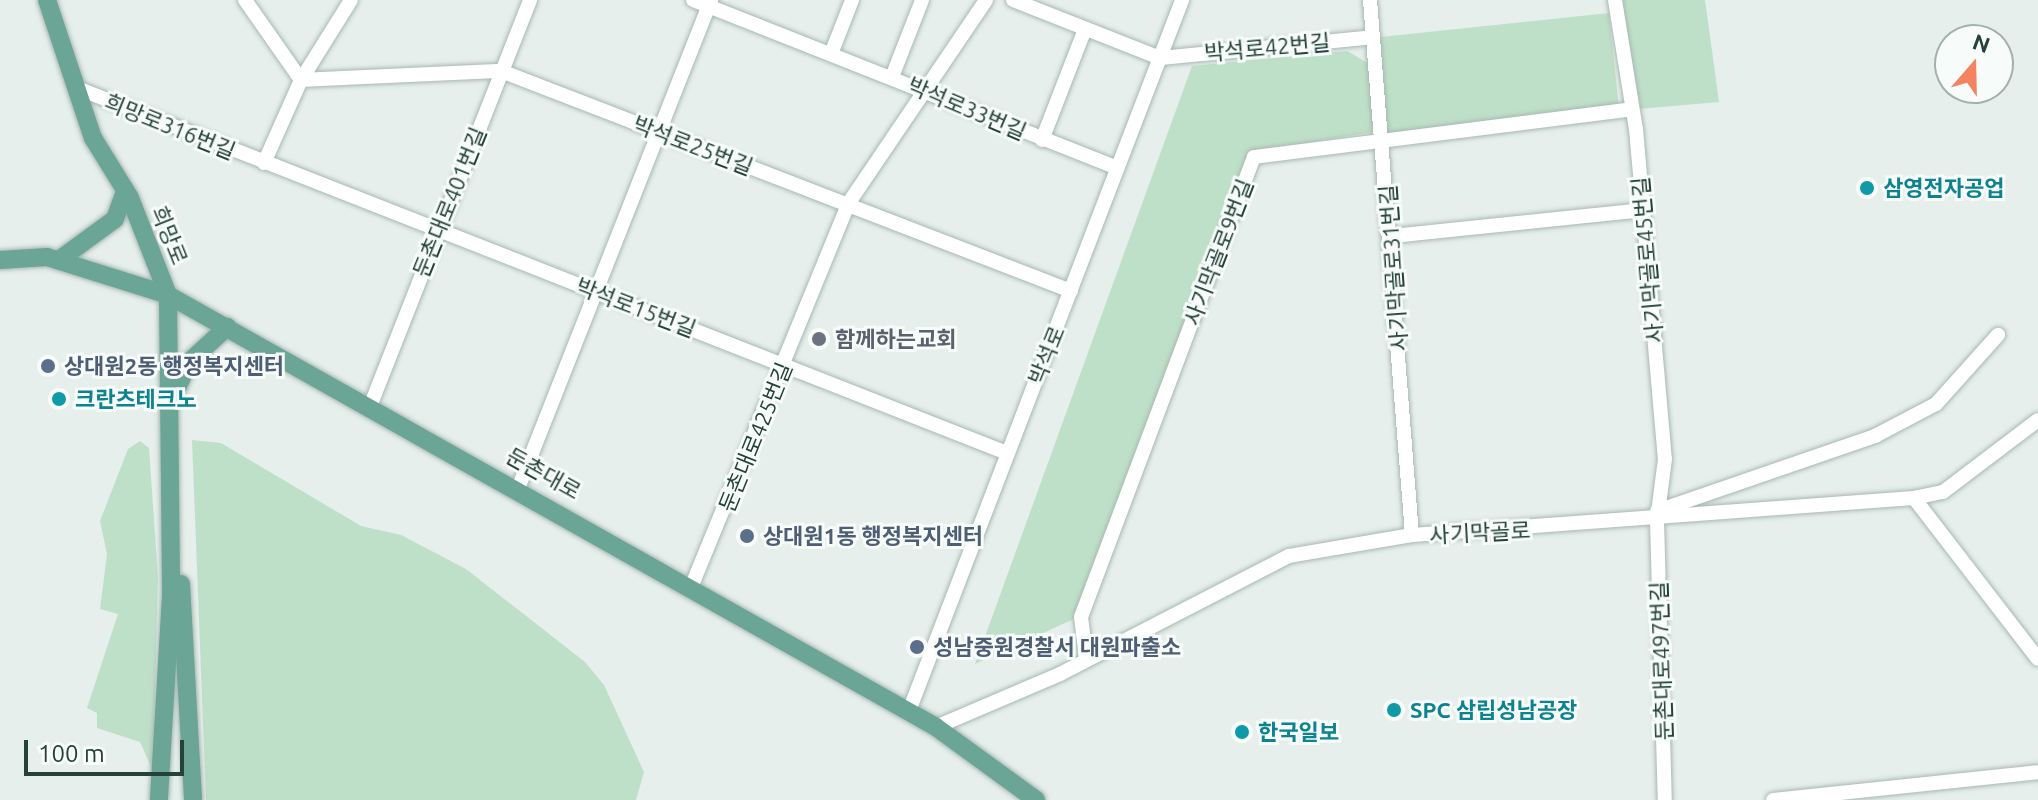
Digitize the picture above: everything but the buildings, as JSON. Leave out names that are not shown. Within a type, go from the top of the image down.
[{"type":"main road","name":"희망로","points":[[47,0],[93,138],[125,191],[168,295],[169,506],[159,800]]},
{"type":"main road","points":[[59,260],[115,219],[125,191]]},
{"type":"main road","name":"둔촌대로","points":[[0,260],[25,254],[59,260],[168,295],[519,486],[909,711],[1036,800]]},
{"type":"main road","points":[[169,405],[189,362],[227,327]]},
{"type":"main road","name":"희망로","points":[[169,506],[182,590],[193,800]]},
{"type":"street","points":[[245,0],[301,80]]},
{"type":"street","points":[[264,163],[301,80],[351,0]]},
{"type":"street","name":"둔촌대로401번길","points":[[371,404],[530,0]]},
{"type":"street","name":"박석로33번길","points":[[693,0],[710,3],[1117,168]]},
{"type":"street","points":[[831,54],[852,0]]},
{"type":"street","name":"박석로33번길","points":[[892,77],[922,0]]},
{"type":"street","name":"둔촌대로425번길","points":[[692,585],[785,365],[848,204],[986,0]]},
{"type":"street","points":[[1013,0],[1160,58]]},
{"type":"street","name":"박석로","points":[[909,711],[1182,0]]},
{"type":"street","name":"사기막골로31번길","points":[[1370,0],[1392,236],[1412,535]]},
{"type":"street","name":"사기막골로45번길","points":[[1615,0],[1642,210],[1665,459],[1657,516]]},
{"type":"street","points":[[519,486],[710,3]]},
{"type":"street","name":"박석로33번길","points":[[1042,140],[1085,29]]},
{"type":"street","name":"박석로42번길","points":[[1160,58],[1373,37]]},
{"type":"street","name":"박석로25번길","points":[[301,80],[501,71],[1071,291]]},
{"type":"street","name":"희망로316번길","points":[[77,88],[264,163]]},
{"type":"street","name":"사기막골로9번길","points":[[1086,657],[1081,617],[1254,157],[1627,110]]},
{"type":"street","name":"박석로15번길","points":[[264,163],[1007,453]]},
{"type":"street","points":[[1392,236],[1642,210]]},
{"type":"street","points":[[1657,516],[1887,430],[1936,404],[1998,335]]},
{"type":"street","name":"사기막골로","points":[[936,727],[1289,556],[1412,535],[1914,498],[1943,492],[2038,420]]},
{"type":"street","points":[[1914,498],[2038,659]]},
{"type":"street","name":"둔촌대로497번길","points":[[1657,516],[1665,800]]},
{"type":"street","points":[[1773,800],[2038,772]]},
{"type":"green space","points":[[1613,0],[1705,0],[1719,102],[1627,110]]},
{"type":"green space","points":[[1609,13],[1619,111],[1384,136],[1373,38]]},
{"type":"green space","points":[[1347,51],[1373,66],[1373,132],[1261,150],[1074,619],[975,664],[1192,66]]},
{"type":"green space","points":[[192,440],[221,443],[361,526],[401,535],[466,569],[585,662],[604,685],[644,772],[636,800],[206,800]]},
{"type":"green space","points":[[140,441],[149,448],[158,577],[153,771],[140,742],[97,728],[97,713],[87,708],[118,614],[100,609],[107,554],[100,521],[128,449]]},
{"type":"place","name":"삼영전자공업","points":[[1867,188]]},
{"type":"place","name":"함께하는교회","points":[[819,339]]},
{"type":"place","name":"상대원2동 행정복지센터","points":[[48,366]]},
{"type":"place","name":"크란츠테크노","points":[[59,399]]},
{"type":"place","name":"상대원1동 행정복지센터","points":[[747,536]]},
{"type":"place","name":"성남중원경찰서 대원파출소","points":[[917,647]]},
{"type":"place","name":"SPC 삼립성남공장","points":[[1394,710]]},
{"type":"place","name":"한국일보","points":[[1242,732]]}]
